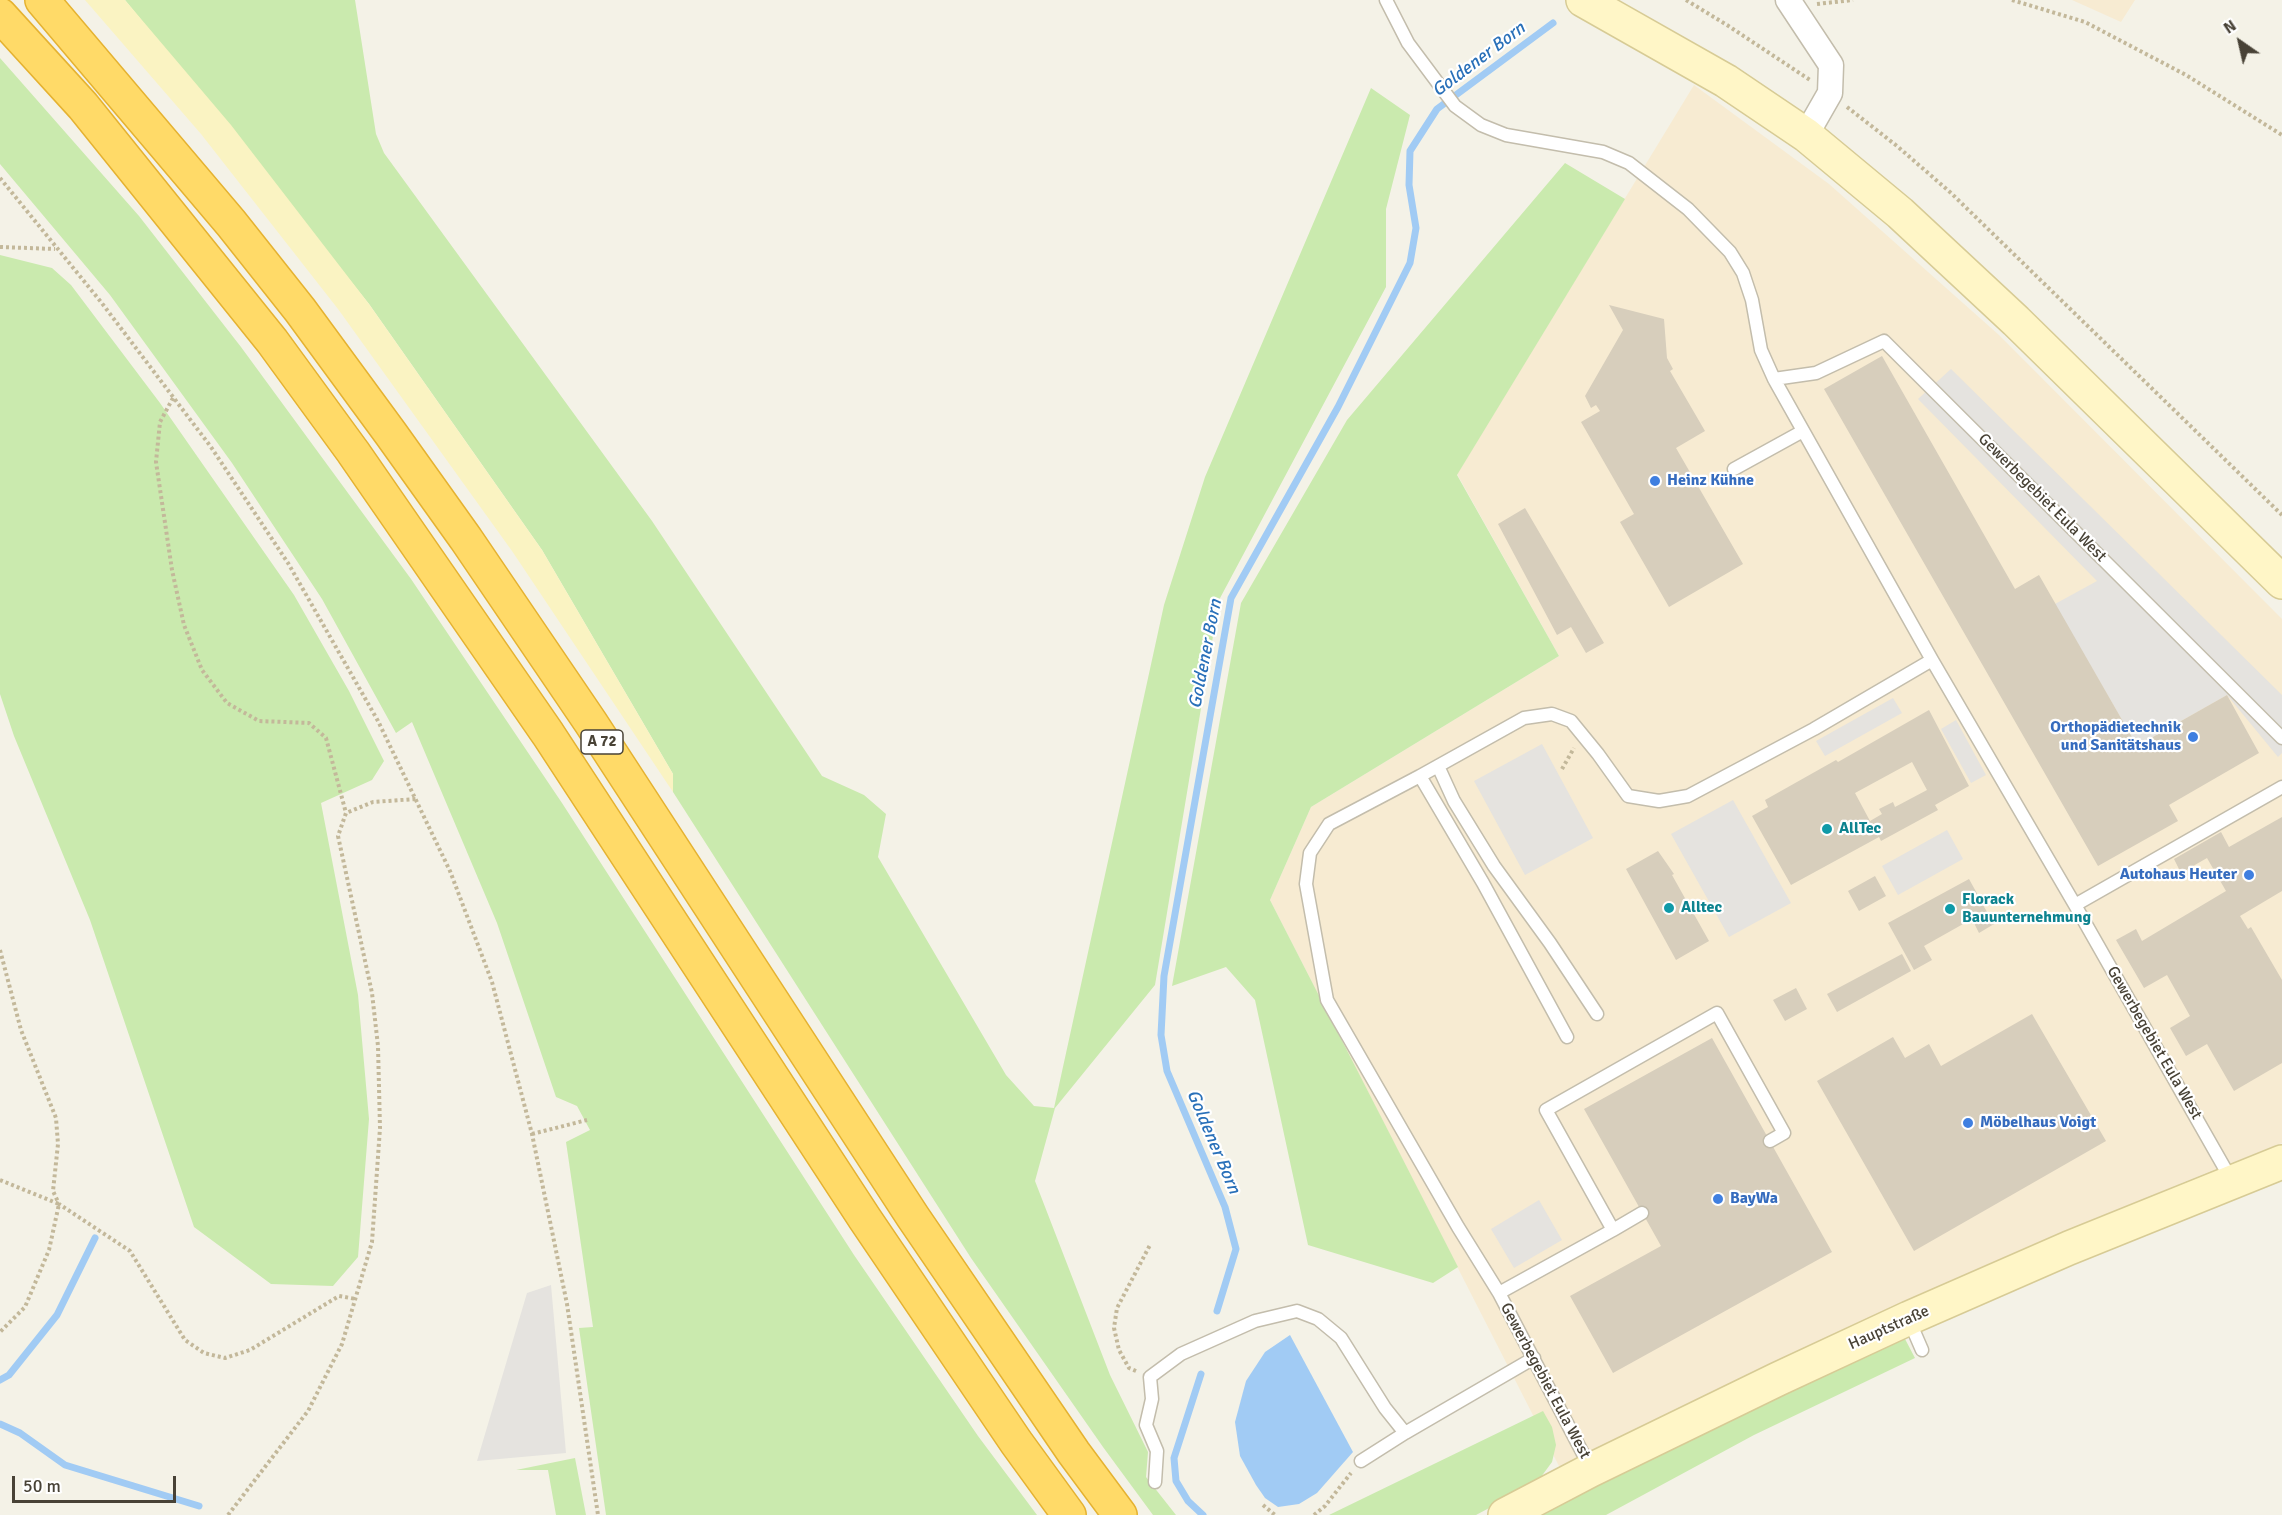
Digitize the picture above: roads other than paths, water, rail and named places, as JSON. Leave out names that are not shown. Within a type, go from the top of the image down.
[{"type":"highway","name":"A 72","points":[[42,0],[231,223],[300,310],[392,434],[597,733],[914,1217],[1074,1453],[1120,1515]]},
{"type":"highway","name":"A 72","points":[[0,15],[90,115],[272,341],[353,452],[548,734],[878,1238],[1016,1442],[1069,1515]]},
{"type":"main road","points":[[1582,0],[1726,81],[1806,135],[1900,213],[2008,313],[2282,582]]},
{"type":"main road","name":"Hauptstraße","points":[[1506,1515],[1778,1379],[1909,1318],[2069,1248],[2282,1162]]},
{"type":"street","points":[[1789,1],[1831,65],[1830,93],[1806,135]]},
{"type":"lane","name":"Gewerbegebiet Eula West","points":[[1386,0],[1408,43],[1455,106],[1481,125],[1506,135],[1603,152],[1629,163],[1688,209],[1730,252],[1743,273],[1752,300],[1761,350],[1774,379],[1932,660],[2233,1182]]},
{"type":"lane","name":"Gewerbegebiet Eula West","points":[[1774,379],[1816,372],[1884,341],[2282,738]]},
{"type":"lane","points":[[1734,469],[1803,431]]},
{"type":"lane","points":[[1597,1014],[1550,943],[1494,866],[1454,801],[1438,766],[1524,718],[1552,714],[1571,721],[1628,796],[1659,801],[1688,796],[1814,729],[1932,660]]},
{"type":"lane","name":"Gewerbegebiet Eula West","points":[[1438,766],[1329,824],[1310,853],[1306,884],[1327,999],[1458,1227],[1499,1293],[1592,1470]]},
{"type":"lane","points":[[1420,776],[1483,883],[1567,1037]]},
{"type":"lane","points":[[2075,905],[2282,787]]},
{"type":"lane","points":[[1613,1230],[1546,1110],[1717,1013],[1785,1133],[1770,1141]]},
{"type":"lane","points":[[1499,1293],[1642,1214]]},
{"type":"lane","points":[[1155,1482],[1157,1451],[1146,1425],[1152,1399],[1150,1377],[1181,1354],[1256,1321],[1297,1311],[1318,1319],[1341,1338],[1385,1408],[1404,1433]]},
{"type":"lane","points":[[1909,1318],[1922,1350]]},
{"type":"lane","points":[[1361,1461],[1404,1433],[1534,1358]]},
{"type":"water","points":[[1290,1335],[1353,1452],[1317,1493],[1299,1504],[1278,1507],[1265,1498],[1240,1456],[1235,1422],[1246,1381],[1265,1352]]},
{"type":"waterway","name":"Goldener Born","points":[[1217,1311],[1236,1249],[1225,1207],[1167,1071],[1161,1035],[1164,976],[1231,598],[1338,407],[1410,263],[1416,228],[1409,185],[1410,151],[1437,109],[1553,23]]},
{"type":"waterway","points":[[0,1380],[9,1375],[57,1315],[95,1238]]},
{"type":"waterway","name":"Goldener Born","points":[[1201,1374],[1174,1458],[1176,1481],[1188,1501],[1203,1515]]},
{"type":"waterway","points":[[0,1424],[20,1433],[65,1465],[199,1506]]},
{"type":"place","name":"Heinz Kühne","points":[[1655,481]]},
{"type":"place","name":"Orthopädietechnik und Sanitätshaus","points":[[2193,737]]},
{"type":"place","name":"AllTec","points":[[1827,829]]},
{"type":"place","name":"Autohaus Heuter","points":[[2249,875]]},
{"type":"place","name":"Alltec","points":[[1669,908]]},
{"type":"place","name":"Florack Bauunternehmung","points":[[1950,909]]},
{"type":"place","name":"Möbelhaus Voigt","points":[[1968,1123]]},
{"type":"place","name":"BayWa","points":[[1718,1199]]}]
